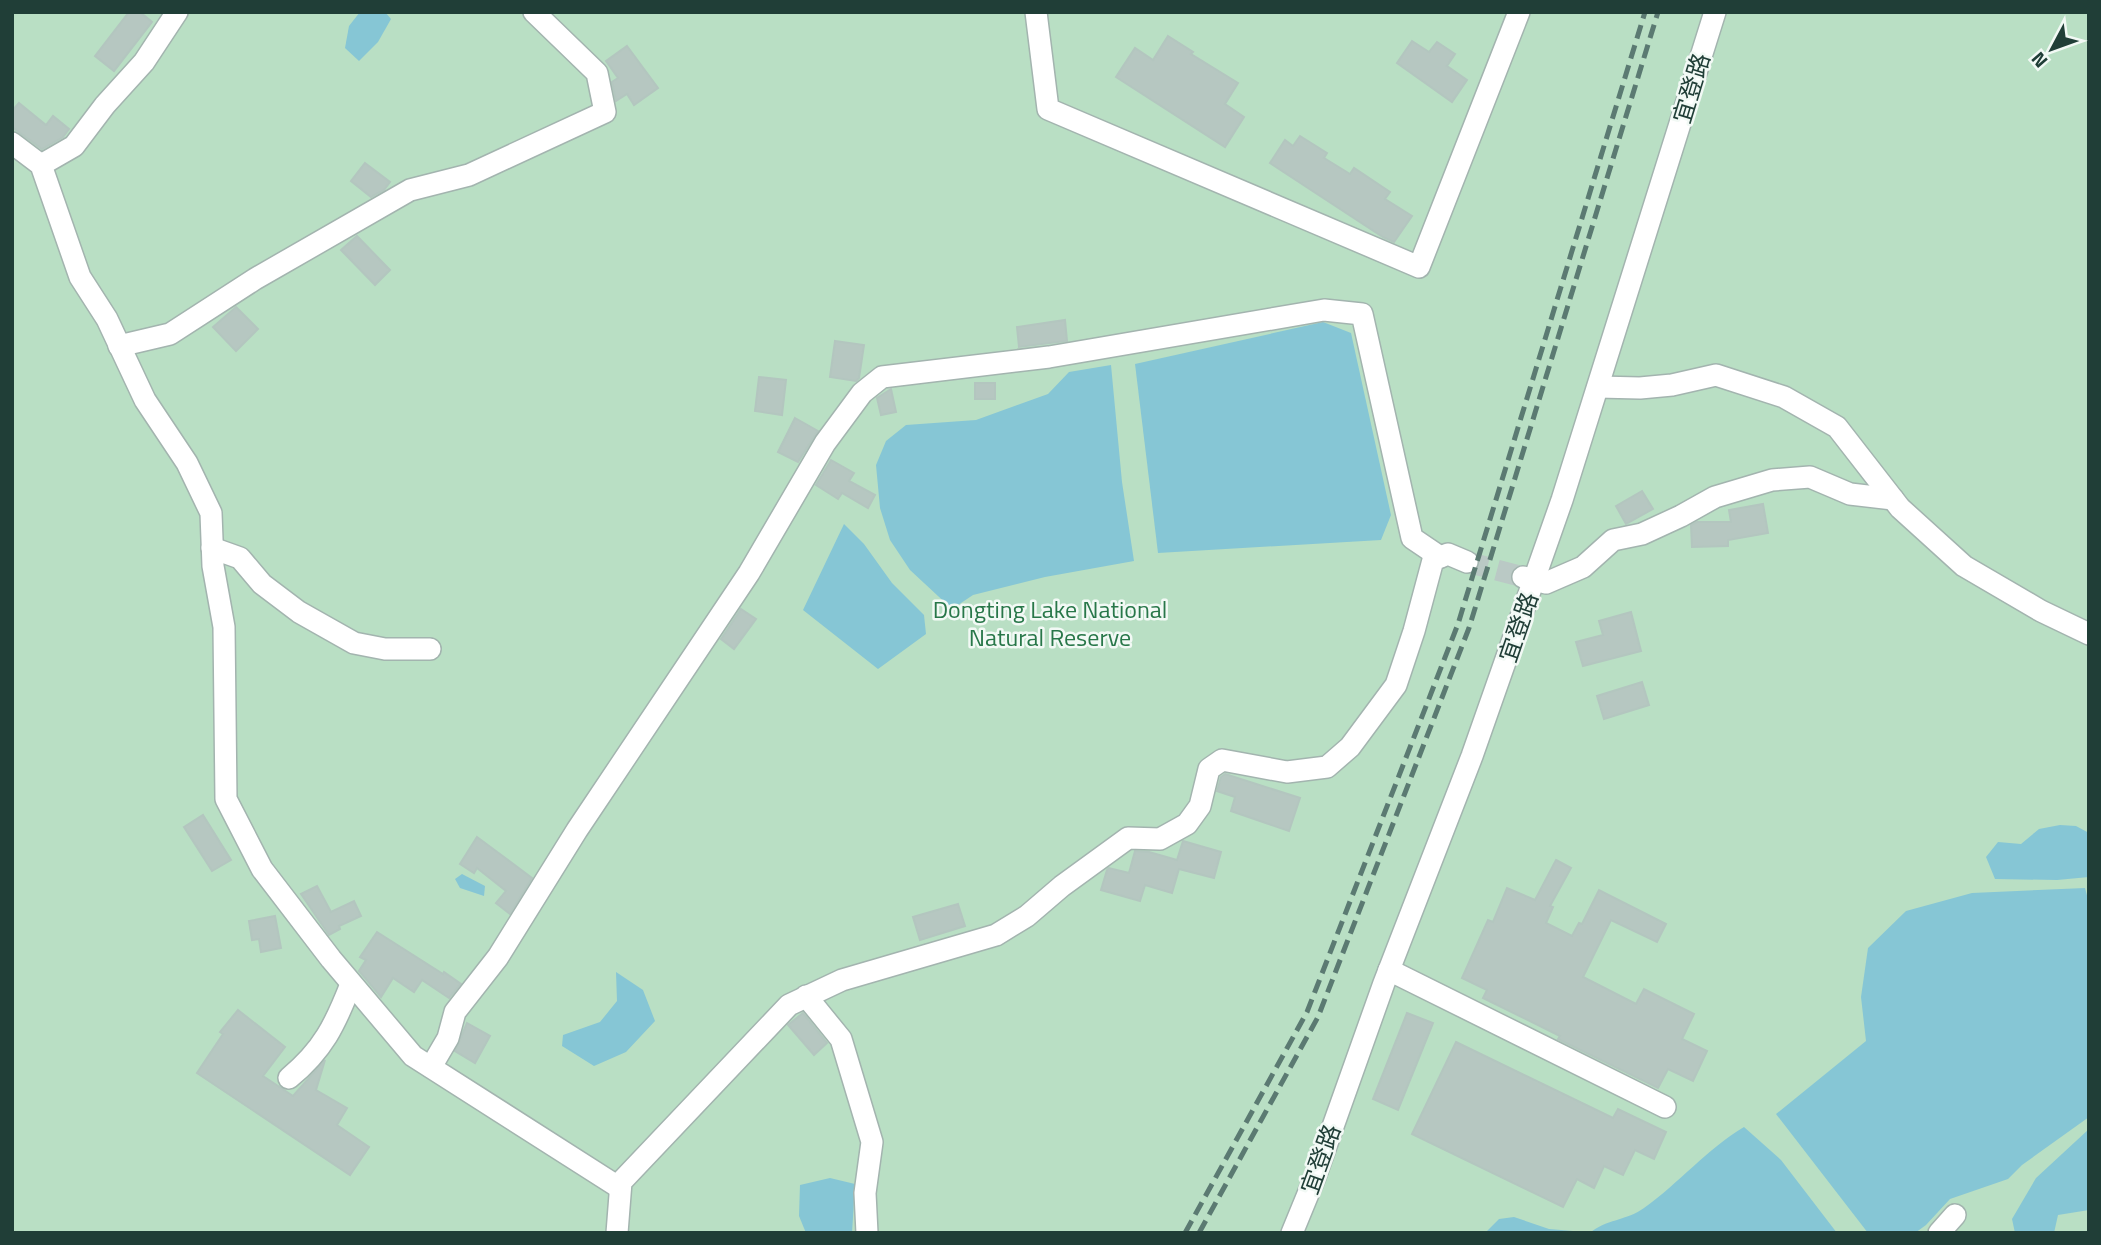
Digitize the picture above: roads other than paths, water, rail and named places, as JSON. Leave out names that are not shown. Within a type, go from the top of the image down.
[{"type":"street","points":[[41,165],[74,146],[105,105],[144,62],[177,12]]},
{"type":"street","points":[[119,346],[170,334],[255,279],[410,190],[469,175],[605,112],[597,73],[534,12]]},
{"type":"street","points":[[1036,12],[1048,109],[1419,267],[1519,12]]},
{"type":"street","name":"宜登路","points":[[1292,1233],[1315,1177],[1389,970],[1472,756],[1529,579],[1562,500],[1715,12]]},
{"type":"street","points":[[12,143],[41,165],[80,277],[107,319],[145,400],[187,463],[211,513],[213,566],[224,627],[226,799],[262,869],[351,984],[413,1056],[620,1188]]},
{"type":"street","points":[[431,1067],[448,1038],[455,1012],[498,957],[577,830],[749,573],[825,443],[862,393],[882,377],[1049,357],[1324,310],[1362,314],[1412,538],[1440,557]]},
{"type":"street","points":[[1598,387],[1640,388],[1672,385],[1716,375],[1784,397],[1837,427],[1893,499],[1964,566],[2041,611],[2089,634]]},
{"type":"street","points":[[1529,579],[1546,583],[1583,567],[1613,540],[1642,534],[1715,497],[1772,480],[1810,477],[1850,494],[1893,499]]},
{"type":"street","points":[[212,548],[240,558],[262,584],[299,612],[354,643],[385,649],[430,649]]},
{"type":"street","points":[[617,1233],[621,1182],[789,1004],[842,979],[996,935],[1027,916],[1062,886],[1128,838],[1160,839],[1187,824],[1200,806],[1209,769],[1222,760],[1287,772],[1327,767],[1350,747],[1396,685],[1433,560],[1448,554],[1466,562]]},
{"type":"street","points":[[1389,970],[1665,1107]]},
{"type":"street","points":[[289,1078],[308,1062],[334,1026],[351,984]]},
{"type":"street","points":[[806,996],[841,1039],[872,1142],[865,1193],[867,1233]]},
{"type":"street","points":[[1939,1233],[1955,1215]]},
{"type":"water","points":[[360,12],[385,12],[391,19],[378,42],[359,61],[345,48],[349,26]]},
{"type":"water","points":[[1323,322],[1351,333],[1391,515],[1381,540],[1158,553],[1135,364]]},
{"type":"water","points":[[1111,365],[1122,482],[1134,561],[1045,577],[973,595],[952,609],[910,570],[890,540],[880,508],[876,465],[886,441],[906,425],[976,420],[1048,394],[1069,372]]},
{"type":"water","points":[[844,524],[864,544],[892,583],[924,615],[926,634],[878,669],[803,610]]},
{"type":"water","points":[[2060,825],[2076,826],[2089,833],[2089,877],[2057,880],[1995,879],[1986,857],[1998,842],[2021,844],[2039,829]]},
{"type":"water","points":[[462,874],[485,886],[484,896],[460,888],[455,879]]},
{"type":"water","points":[[2085,888],[2089,903],[2089,1117],[2022,1165],[2008,1179],[1950,1199],[1915,1233],[1868,1233],[1776,1114],[1866,1041],[1861,997],[1868,948],[1906,911],[1972,893]]},
{"type":"water","points":[[616,972],[643,990],[655,1021],[626,1052],[594,1066],[562,1046],[563,1035],[600,1022],[617,1001]]},
{"type":"water","points":[[1744,1127],[1781,1160],[1837,1233],[1590,1233],[1602,1225],[1644,1208],[1718,1145]]},
{"type":"water","points":[[2089,1129],[2089,1210],[2058,1215],[2054,1233],[2015,1233],[2012,1219],[2036,1178]]},
{"type":"water","points":[[830,1178],[855,1184],[852,1233],[806,1233],[799,1216],[800,1185]]},
{"type":"water","points":[[1514,1217],[1549,1229],[1573,1231],[1485,1233],[1499,1219]]},
{"type":"tunnel","points":[[1467,562],[1523,577]]},
{"type":"railway","points":[[1185,1233],[1307,1012],[1458,624],[1645,12]]},
{"type":"railway","points":[[1199,1233],[1318,1017],[1469,628],[1658,12]]},
{"type":"park label","name":"Dongting Lake National Natural Reserve","points":[[1050,623]]}]
